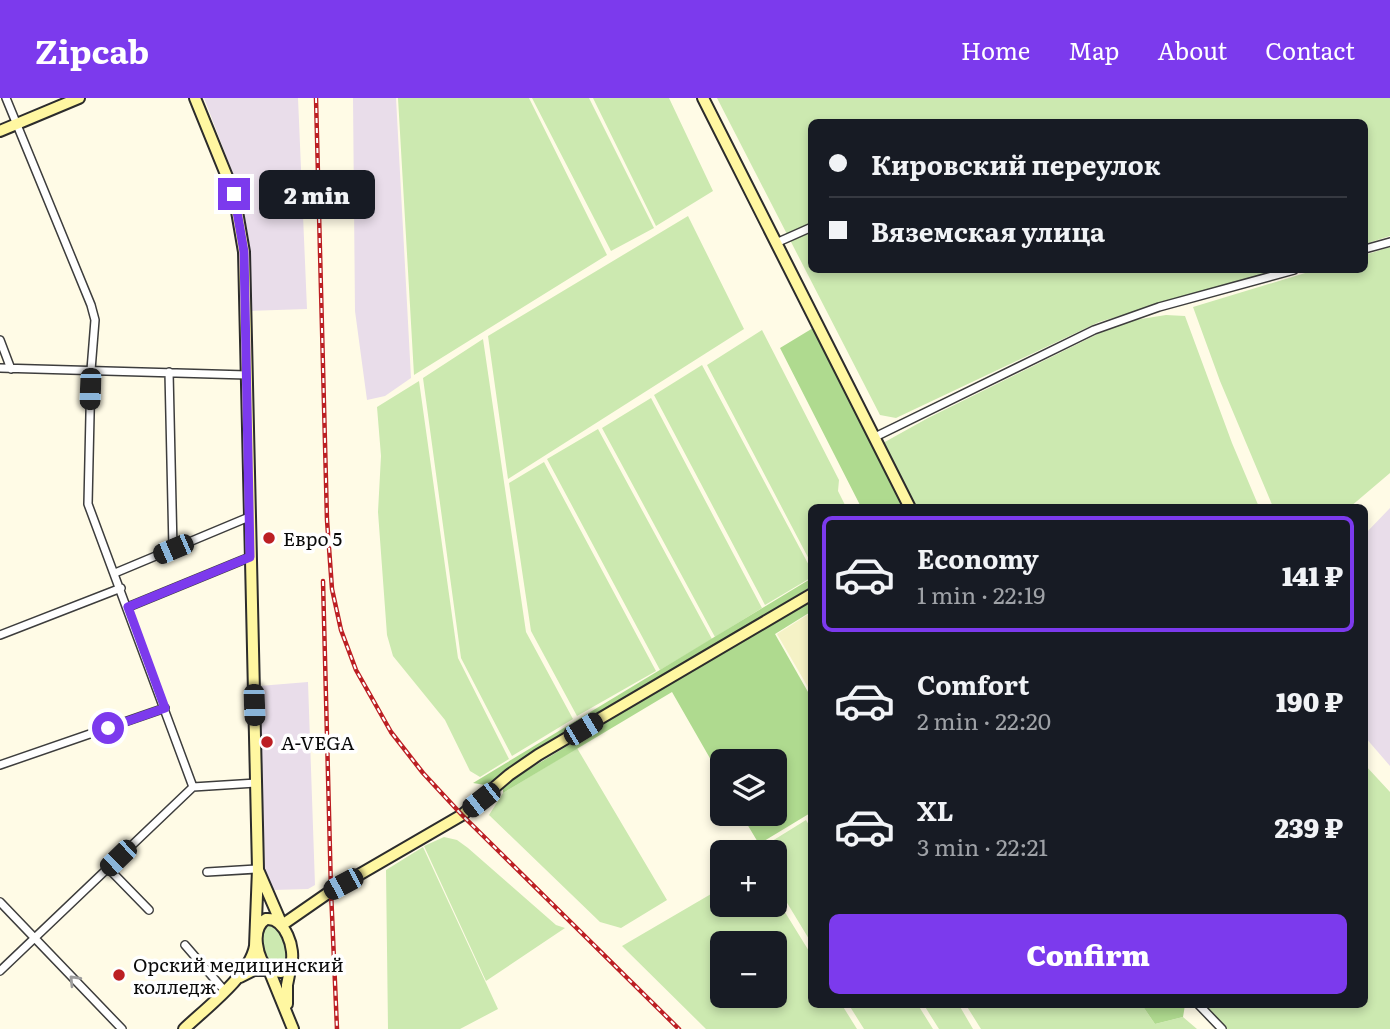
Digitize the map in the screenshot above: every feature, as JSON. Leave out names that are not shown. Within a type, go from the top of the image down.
[{"type":"main road","points":[[0,131],[79,98]]},
{"type":"main road","points":[[184,1029],[224,990],[253,956],[258,869],[244,252],[234,194],[194,98]]},
{"type":"main road","points":[[703,98],[908,504]]},
{"type":"main road","points":[[282,925],[331,891],[462,815],[509,775],[538,755],[808,596]]},
{"type":"main road","points":[[258,869],[292,952],[286,992],[292,1025]]},
{"type":"main road","points":[[282,925],[276,920],[266,919],[258,925],[256,932],[262,961],[269,970],[292,1025]]},
{"type":"main road","points":[[224,990],[247,972],[260,969],[281,972],[292,963]]},
{"type":"street","points":[[6,98],[91,305],[95,320],[88,504],[193,787]]},
{"type":"street","points":[[776,243],[808,229]]},
{"type":"street","points":[[1368,248],[1390,242]]},
{"type":"street","points":[[875,437],[1094,330],[1159,307],[1283,273]]},
{"type":"street","points":[[0,340],[11,369]]},
{"type":"street","points":[[0,368],[247,375]]},
{"type":"street","points":[[169,372],[173,549]]},
{"type":"street","points":[[115,573],[249,517]]},
{"type":"street","points":[[128,607],[250,557]]},
{"type":"street","points":[[0,635],[121,588]]},
{"type":"street","points":[[0,765],[165,708]]},
{"type":"street","points":[[0,971],[193,787],[257,783]]},
{"type":"street","points":[[108,868],[149,910]]},
{"type":"street","points":[[207,872],[258,869]]},
{"type":"street","points":[[0,902],[122,1029]]},
{"type":"street","points":[[185,945],[224,990]]},
{"type":"street","points":[[1202,1008],[1222,1029]]},
{"type":"shaded area","points":[[204,98],[298,98],[307,309],[250,311],[250,246],[240,192]]},
{"type":"shaded area","points":[[353,98],[396,98],[411,378],[385,396],[367,400],[355,311]]},
{"type":"shaded area","points":[[1390,508],[1390,766],[1368,740],[1368,531]]},
{"type":"shaded area","points":[[808,615],[808,687],[777,634]]},
{"type":"shaded area","points":[[308,682],[315,885],[308,889],[273,890],[265,870],[259,686]]},
{"type":"green space","points":[[398,98],[529,98],[607,255],[414,375]]},
{"type":"green space","points":[[532,98],[589,98],[654,228],[611,251]]},
{"type":"green space","points":[[593,98],[669,98],[713,191],[656,226]]},
{"type":"green space","points":[[717,98],[1390,98],[1390,236],[1368,243],[1368,119],[808,119],[808,273],[1267,273],[1099,322],[896,418],[880,415]]},
{"type":"green space","points":[[688,216],[744,329],[508,479],[488,336]]},
{"type":"green space","points":[[1390,247],[1390,473],[1354,504],[1272,504],[1220,381],[1193,307],[1305,273],[1368,273],[1368,254]]},
{"type":"green space","points":[[1166,315],[1185,316],[1258,504],[914,504],[883,443],[1122,322]]},
{"type":"green space","points":[[813,328],[904,504],[859,504],[780,348]]},
{"type":"green space","points":[[762,330],[839,480],[838,491],[844,504],[808,504],[808,557],[707,365]]},
{"type":"green space","points":[[483,339],[526,632],[573,719],[512,756],[461,658],[423,378]]},
{"type":"green space","points":[[702,365],[808,564],[808,579],[765,605],[654,395]]},
{"type":"green space","points":[[419,381],[458,658],[509,759],[480,777],[470,771],[445,720],[393,656],[387,635],[378,512],[381,456],[377,407]]},
{"type":"green space","points":[[651,398],[762,608],[715,637],[602,428]]},
{"type":"green space","points":[[598,429],[712,639],[660,670],[547,459]]},
{"type":"green space","points":[[544,462],[656,671],[577,716],[531,631],[509,483]]},
{"type":"green space","points":[[808,580],[808,588],[485,785],[473,783]]},
{"type":"green space","points":[[808,599],[808,613],[775,634],[808,692],[808,814],[766,840],[757,840],[748,826],[787,826],[787,749],[710,749],[710,758],[672,692],[503,793],[503,785]]},
{"type":"green space","points":[[577,748],[667,900],[621,928],[600,922],[489,815],[503,793]]},
{"type":"green space","points":[[1368,768],[1390,792],[1390,1029],[1226,1029],[1204,1008],[1368,1008]]},
{"type":"green space","points":[[806,820],[808,823],[808,937],[787,903],[787,840],[774,840]]},
{"type":"green space","points":[[444,837],[457,840],[468,848],[556,925],[565,928],[486,981],[424,846]]},
{"type":"green space","points":[[423,847],[498,1009],[460,1029],[388,1029],[386,870]]},
{"type":"green space","points":[[710,895],[710,917],[787,915],[808,950],[808,1008],[844,1008],[857,1029],[706,1029],[622,946]]},
{"type":"green space","points":[[267,922],[279,926],[288,953],[288,961],[282,967],[273,968],[266,962],[260,932]]},
{"type":"green space","points":[[851,1008],[920,1008],[933,1029],[864,1029]]},
{"type":"green space","points":[[926,1008],[961,1008],[973,1029],[939,1029]]},
{"type":"green space","points":[[968,1008],[1144,1008],[1155,1024],[1183,1017],[1197,1029],[981,1029]]},
{"type":"green space","points":[[1144,1008],[1184,1008],[1183,1017],[1155,1024]]},
{"type":"railway","points":[[316,98],[327,520],[332,589],[341,630],[356,670],[391,732],[423,773],[462,815],[679,1029]]},
{"type":"railway","points":[[323,581],[337,1029]]},
{"type":"place","name":"Евро 5","points":[[269,538]]},
{"type":"place","name":"A-VEGA","points":[[267,742]]},
{"type":"place","name":"Орский медицинский колледж","points":[[119,975]]},
{"type":"route","points":[[108,728],[165,708],[128,607],[250,557],[244,252],[234,194]]}]
